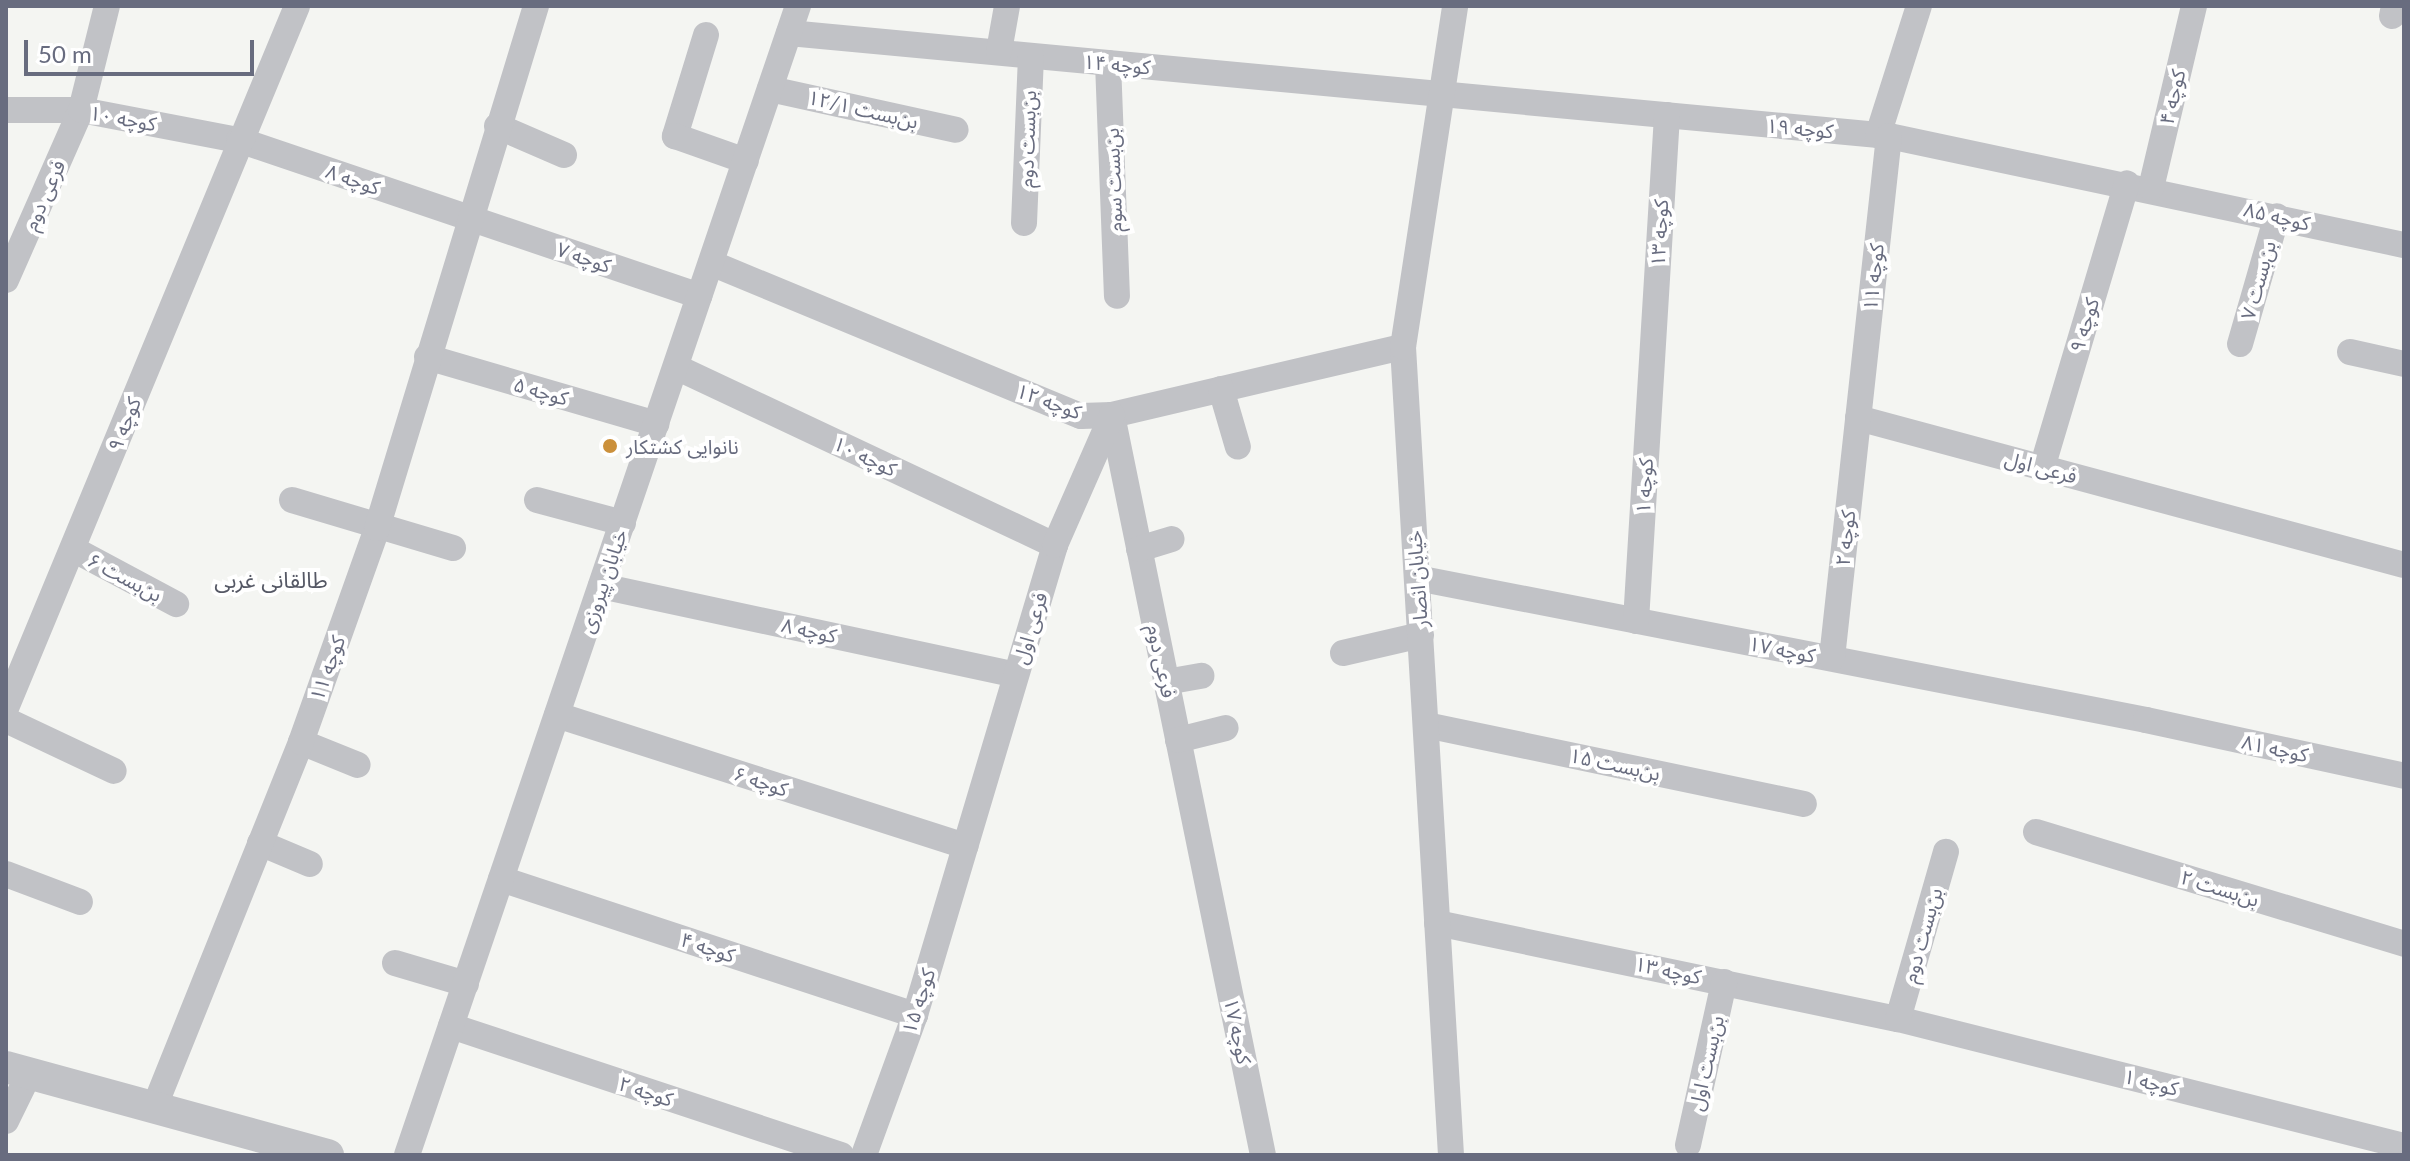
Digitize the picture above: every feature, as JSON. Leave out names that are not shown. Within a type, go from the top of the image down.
[{"type":"street","points":[[81,110],[107,6]]},
{"type":"street","name":"کوچه ۹","points":[[7,704],[297,6]]},
{"type":"street","name":"کوچه ۱۱","points":[[154,1108],[301,742],[377,528],[468,218],[536,6]]},
{"type":"street","name":"خیابان پیروزی","points":[[407,1155],[798,6]]},
{"type":"street","points":[[999,51],[1007,6]]},
{"type":"street","name":"خیابان انصار","points":[[1451,1155],[1403,347],[1446,95],[1455,6]]},
{"type":"street","points":[[1884,136],[1919,6]]},
{"type":"street","name":"کوچه ۴","points":[[2139,186],[2194,6]]},
{"type":"street","name":"کوچه ۱۴","points":[[789,33],[1446,95]]},
{"type":"street","points":[[706,35],[675,136],[746,161]]},
{"type":"street","name":"بن‌بست دوم","points":[[1024,223],[1031,56]]},
{"type":"street","name":"بن‌بست سوم","points":[[1108,63],[1117,296]]},
{"type":"street","name":"بن‌بست ۱۲/۱","points":[[770,89],[956,130]]},
{"type":"street","name":"کوچه ۱۹","points":[[1446,95],[1884,136],[2139,186]]},
{"type":"street","name":"کوچه ۱۰","points":[[6,110],[81,110],[239,140]]},
{"type":"street","name":"فرعی دوم","points":[[6,280],[81,110]]},
{"type":"street","name":"کوچه ۱۳","points":[[1652,351],[1667,115]]},
{"type":"street","points":[[497,126],[564,155]]},
{"type":"street","name":"کوچه ۱۱","points":[[1858,418],[1884,136]]},
{"type":"street","name":"کوچه ۸","points":[[239,140],[468,218]]},
{"type":"street","name":"کوچه ۹","points":[[2042,468],[2139,186]]},
{"type":"street","name":"کوچه ۸۵","points":[[2139,186],[2404,245]]},
{"type":"street","name":"بن‌بست ۷","points":[[2240,344],[2277,216]]},
{"type":"street","name":"کوچه ۷","points":[[468,218],[699,296]]},
{"type":"street","name":"کوچه ۱۲","points":[[711,263],[1081,416],[1112,415],[1403,347]]},
{"type":"street","name":"کوچه ۱","points":[[1636,621],[1652,351]]},
{"type":"street","points":[[2350,352],[2404,364]]},
{"type":"street","name":"کوچه ۵","points":[[427,357],[656,424]]},
{"type":"street","name":"کوچه ۱۰","points":[[676,367],[1055,545]]},
{"type":"street","points":[[1221,389],[1238,447]]},
{"type":"street","name":"فرعی دوم","points":[[1112,415],[1212,907]]},
{"type":"street","name":"فرعی اول","points":[[965,846],[1055,545],[1112,415]]},
{"type":"street","name":"فرعی اول","points":[[1858,418],[2404,565]]},
{"type":"street","name":"کوچه ۲","points":[[1832,658],[1858,418]]},
{"type":"street","points":[[292,500],[377,528],[453,548]]},
{"type":"street","points":[[537,500],[623,523]]},
{"type":"street","points":[[1139,549],[1171,539]]},
{"type":"street","name":"بن‌بست ۶","points":[[73,549],[176,604]]},
{"type":"street","name":"کوچه ۱۷","points":[[1417,578],[2146,720]]},
{"type":"street","name":"کوچه ۸","points":[[601,586],[1016,675]]},
{"type":"street","points":[[1343,653],[1421,635]]},
{"type":"street","points":[[1166,682],[1201,676]]},
{"type":"street","points":[[7,704],[114,771]]},
{"type":"street","name":"کوچه ۶","points":[[557,715],[965,846]]},
{"type":"street","name":"کوچه ۸۱","points":[[2146,720],[2404,776]]},
{"type":"street","name":"بن‌بست ۱۵","points":[[1426,725],[1804,804]]},
{"type":"street","points":[[1178,740],[1226,728]]},
{"type":"street","points":[[301,742],[358,765]]},
{"type":"street","name":"بن‌بست ۲","points":[[2036,832],[2404,944]]},
{"type":"street","points":[[260,843],[310,864]]},
{"type":"street","name":"کوچه ۱۵","points":[[863,1154],[915,1015],[965,846]]},
{"type":"street","name":"بن‌بست دوم","points":[[1898,1019],[1946,852]]},
{"type":"street","points":[[6,874],[80,902]]},
{"type":"street","name":"کوچه ۴","points":[[501,879],[915,1015]]},
{"type":"street","name":"کوچه ۱۷","points":[[1212,907],[1263,1155]]},
{"type":"street","name":"کوچه ۱۳","points":[[1437,923],[1898,1019]]},
{"type":"street","points":[[395,963],[466,984]]},
{"type":"street","name":"بن‌بست اول","points":[[1688,1145],[1724,982]]},
{"type":"street","name":"کوچه ۱","points":[[1898,1019],[2404,1146]]},
{"type":"street","name":"کوچه ۲","points":[[451,1026],[863,1154]]},
{"type":"street","points":[[6,1121],[18,1070],[328,1155]]},
{"type":"place","name":"نانوایی کشتکار","points":[[610,446]]},
{"type":"district","name":"طالقانی غربی","points":[[271,580]]}]
